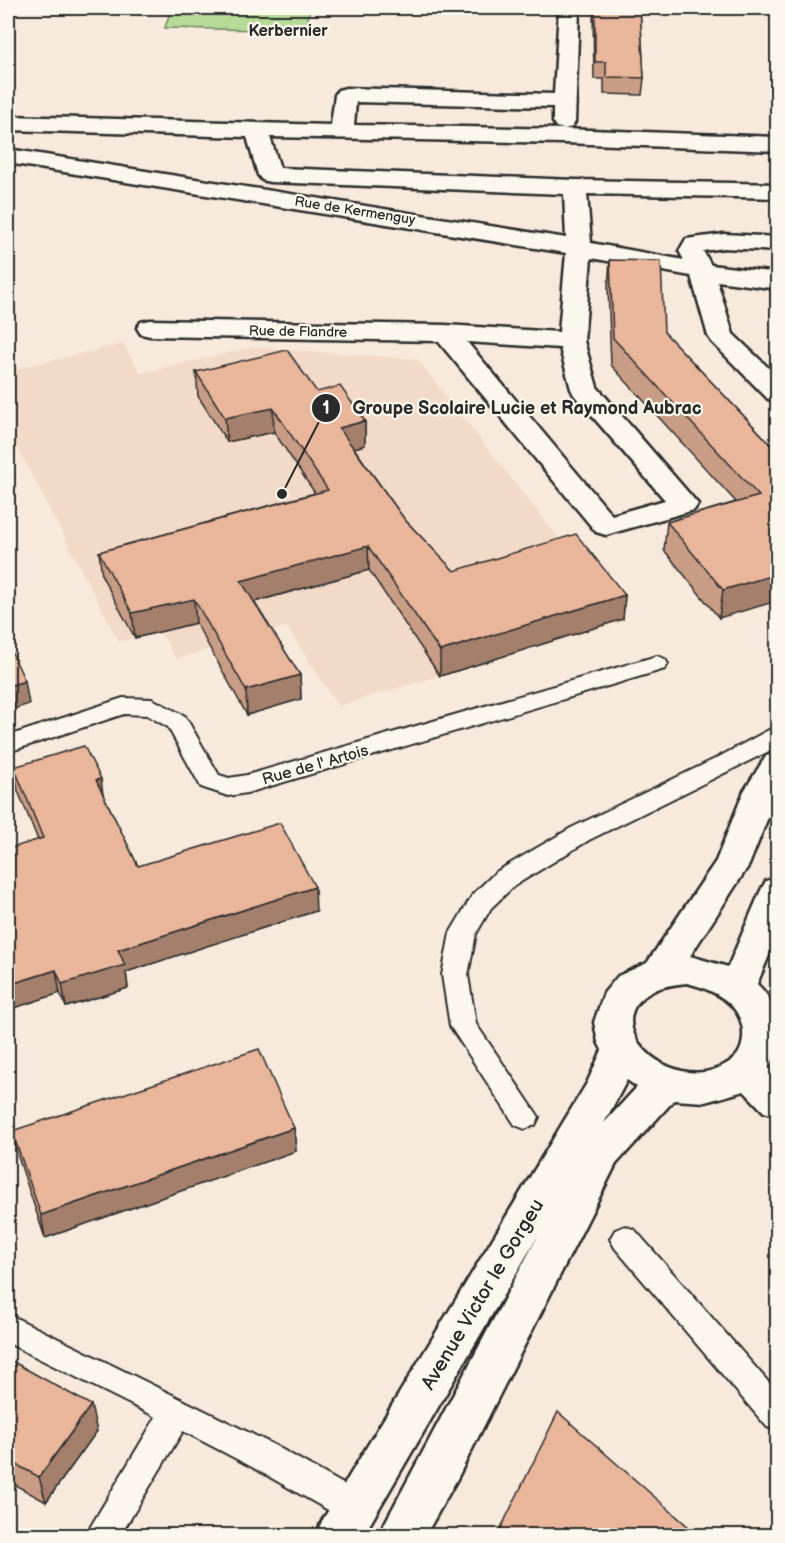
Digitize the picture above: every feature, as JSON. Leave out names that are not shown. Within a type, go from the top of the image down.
[{"type":"street","points":[[563,136],[569,8]]},
{"type":"street","points":[[342,131],[346,95],[565,101]]},
{"type":"street","points":[[8,123],[563,136],[777,144]]},
{"type":"street","points":[[256,130],[273,186],[574,187],[777,191]]},
{"type":"street","name":"Rue de Kermenguy","points":[[8,156],[273,186],[579,248],[702,271],[777,281]]},
{"type":"street","points":[[445,333],[606,526],[684,504],[584,389],[571,341],[579,248],[574,187]]},
{"type":"street","points":[[777,244],[724,241],[695,244],[691,251],[702,271],[721,336],[777,393]]},
{"type":"street","name":"Rue de Flandre","points":[[150,328],[445,333],[571,341]]},
{"type":"street","points":[[660,972],[732,865],[761,791],[777,764]]},
{"type":"street","points":[[757,1009],[708,973],[687,969],[660,972],[633,983],[615,1006],[612,1019],[614,1034],[630,1063],[646,1075],[666,1083],[688,1088],[710,1087],[731,1080],[747,1070],[757,1057],[762,1043],[762,1027],[757,1009],[777,890]]},
{"type":"street","name":"Avenue Victor le Gorgeu","points":[[347,1522],[603,1090],[621,1050]]},
{"type":"street","points":[[747,1070],[777,1101]]},
{"type":"street","name":"Avenue Victor le Gorgeu","points":[[400,1536],[441,1464],[602,1152],[640,1108],[666,1083]]},
{"type":"lane","name":"Rue de l' Artois","points":[[8,744],[123,706],[152,707],[177,722],[210,781],[228,787],[258,781],[657,664]]},
{"type":"lane","points":[[525,1117],[463,1026],[455,975],[463,933],[482,901],[505,879],[580,834],[759,747],[777,733]]},
{"type":"lane","points":[[625,1239],[777,1417]]},
{"type":"lane","points":[[8,1328],[263,1456],[347,1522]]},
{"type":"lane","points":[[101,1536],[177,1412]]},
{"type":"shaded area","points":[[123,344],[141,373],[253,347],[417,359],[624,621],[338,706],[287,627],[176,659],[160,631],[119,642],[8,430],[8,370]]},
{"type":"green space","points":[[171,8],[310,8],[306,31],[165,28]]},
{"type":"building","points":[[595,8],[640,8],[644,78],[606,77],[606,62],[595,62]]},
{"type":"building","points":[[610,260],[661,261],[664,332],[777,451],[777,505],[770,507],[777,515],[777,574],[723,590],[667,522],[759,496],[613,338]]},
{"type":"building","points":[[287,350],[317,392],[340,386],[365,421],[339,428],[405,520],[454,571],[576,534],[625,595],[440,651],[368,546],[241,581],[300,675],[246,690],[194,599],[132,613],[99,552],[328,490],[273,408],[225,418],[196,372]]},
{"type":"building","points":[[8,644],[25,681],[8,686]]},
{"type":"building","points":[[84,746],[101,779],[96,780],[138,866],[280,823],[315,887],[118,950],[125,965],[62,984],[56,970],[8,985],[8,849],[43,838],[14,767]]},
{"type":"building","points":[[259,1049],[294,1128],[41,1215],[12,1131]]},
{"type":"building","points":[[8,1359],[91,1405],[39,1477],[8,1460]]},
{"type":"building","points":[[558,1412],[699,1536],[497,1536]]},
{"type":"place","name":"Groupe Scolaire Lucie et Raymond Aubrac","points":[[282,494]]},
{"type":"district","name":"Kerbernier","points":[[288,30]]}]
